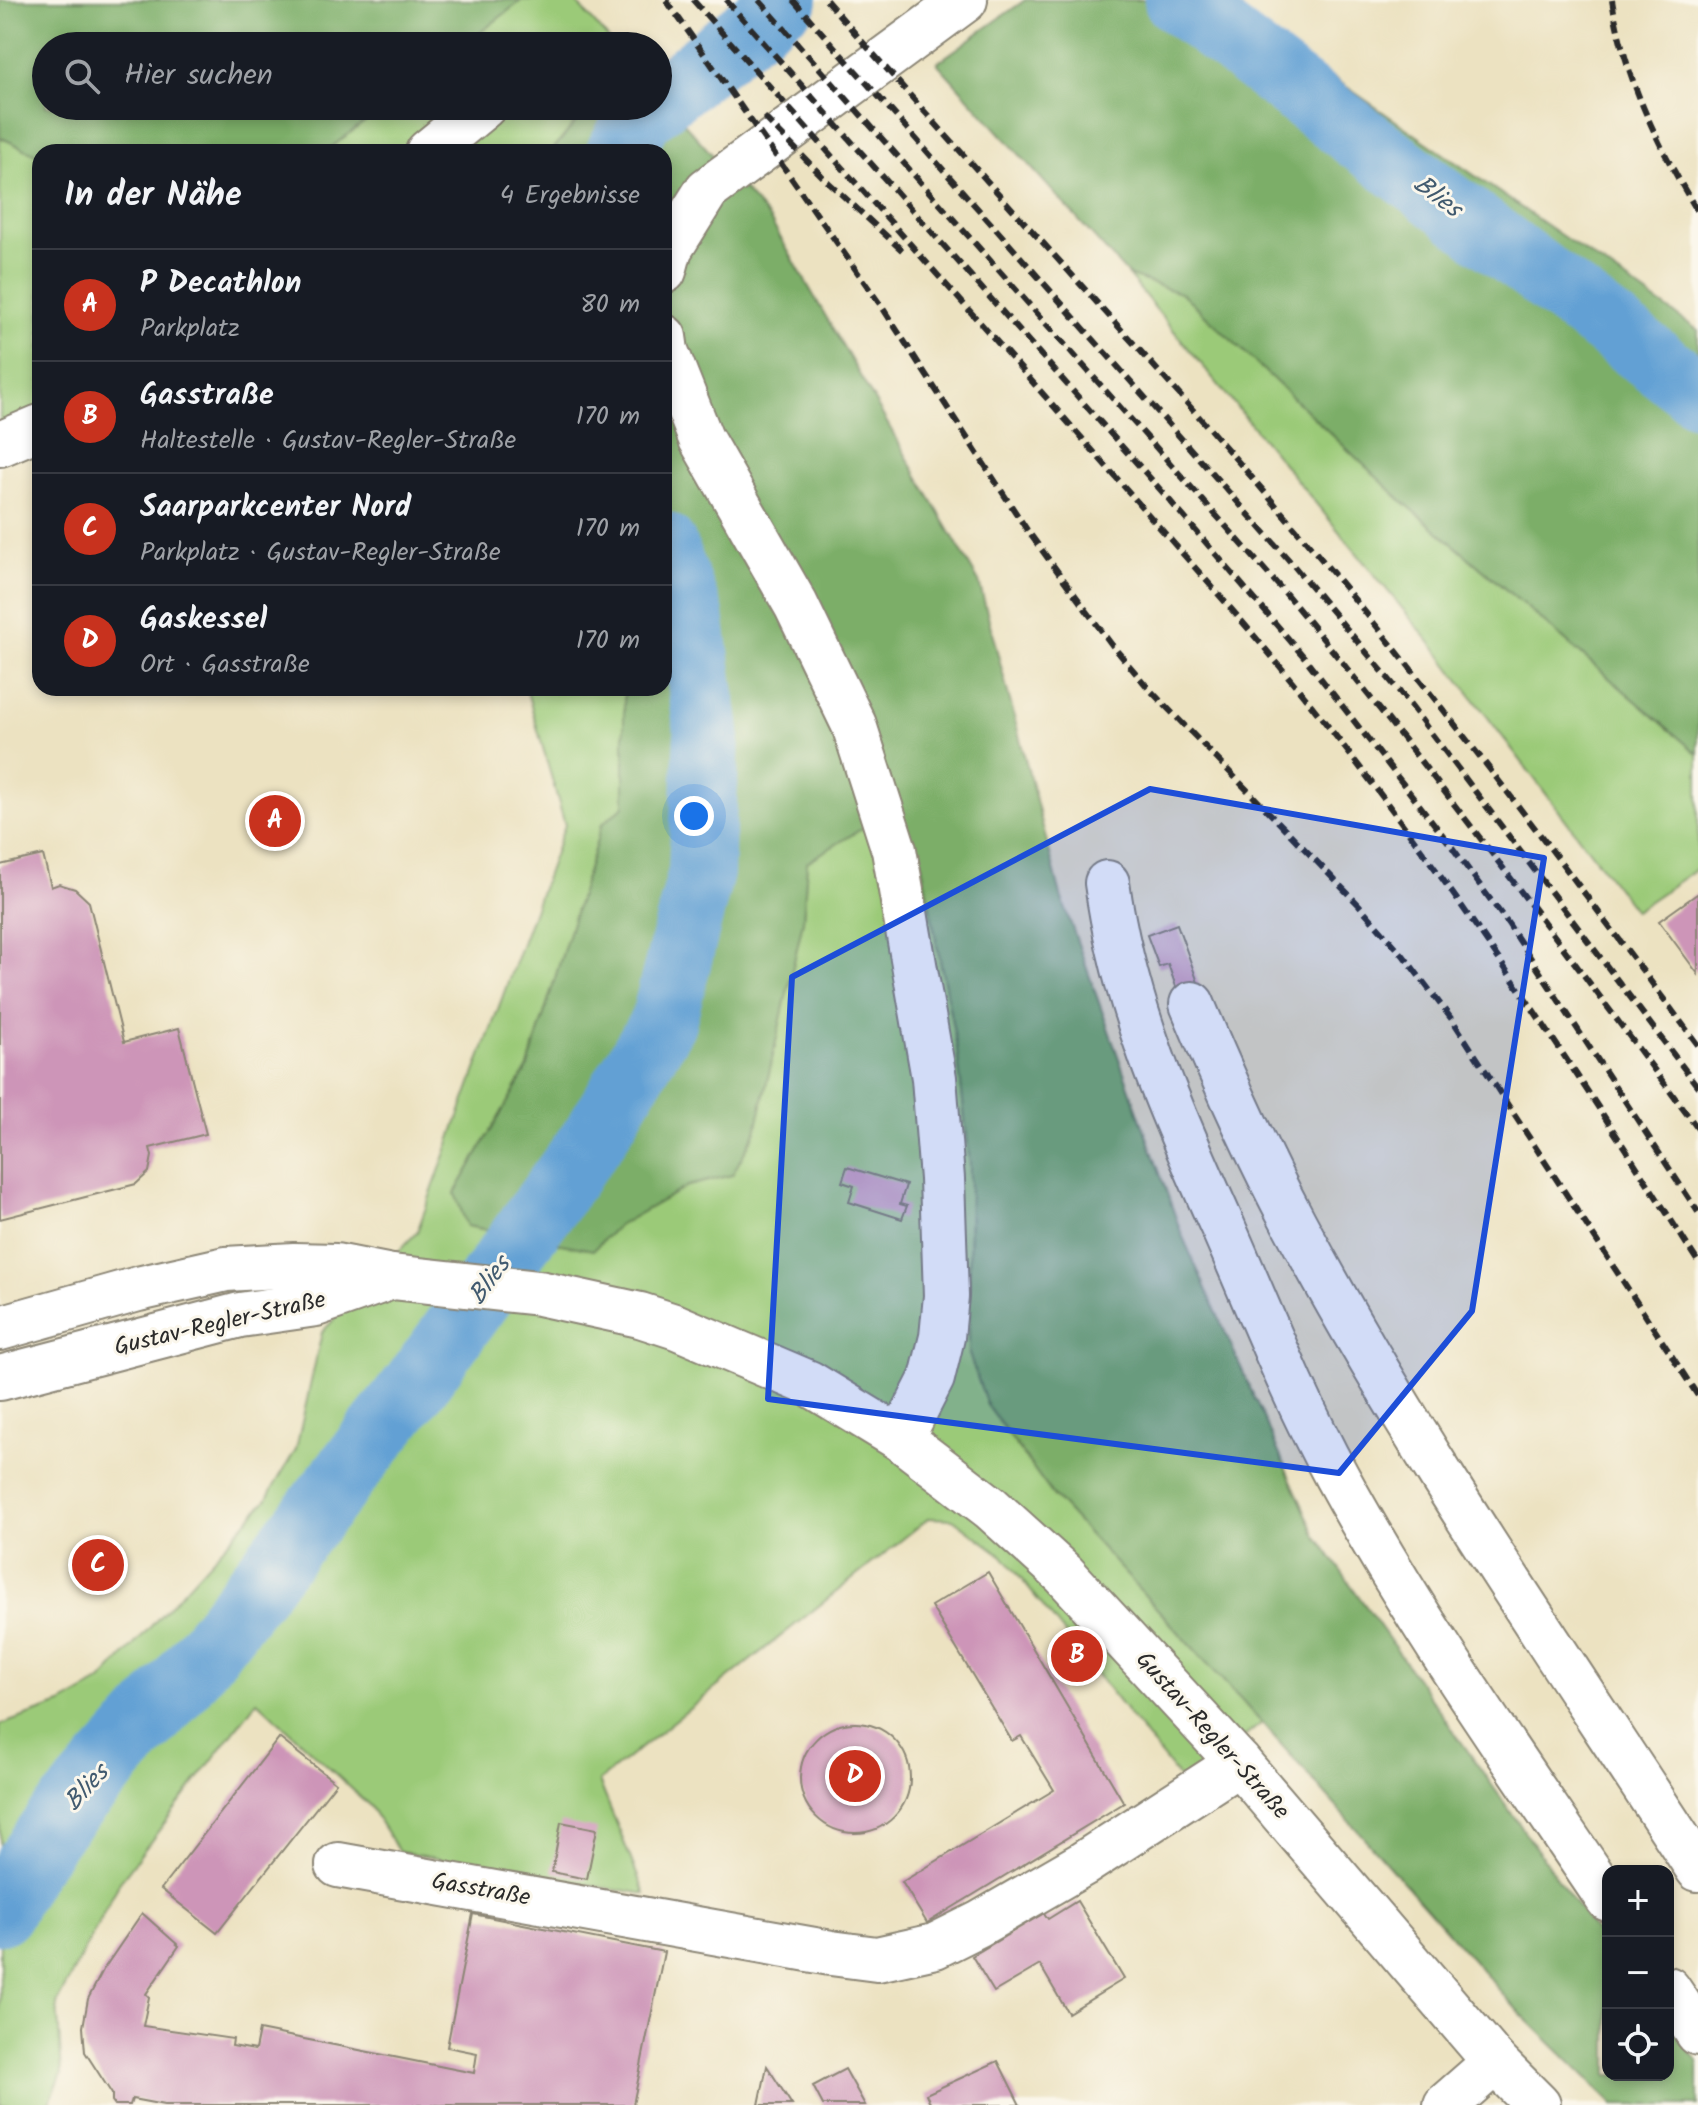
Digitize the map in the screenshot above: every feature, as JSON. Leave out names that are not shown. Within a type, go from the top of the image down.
[{"type":"main road","points":[[672,246],[707,190],[965,0]]},
{"type":"main road","points":[[438,144],[467,120]]},
{"type":"main road","points":[[672,366],[701,439],[796,605],[854,725],[894,850],[934,1078],[943,1193],[946,1296],[942,1337],[932,1378],[901,1439]]},
{"type":"main road","points":[[0,444],[32,430]]},
{"type":"main road","points":[[1107,883],[1129,996],[1163,1094],[1336,1475],[1427,1628],[1602,1890]]},
{"type":"main road","points":[[1192,1004],[1288,1213],[1395,1400],[1698,1869]]},
{"type":"main road","name":"Gustav-Regler-Straße","points":[[0,1328],[138,1289],[226,1269],[336,1266],[392,1277],[539,1293],[613,1309],[677,1327],[809,1383],[901,1439],[991,1508],[1064,1574],[1239,1763],[1495,2062],[1538,2105]]},
{"type":"main road","points":[[0,1301],[105,1274],[174,1267],[226,1269]]},
{"type":"main road","name":"Gustav-Regler-Straße","points":[[0,1378],[240,1315],[316,1304],[392,1277]]},
{"type":"main road","name":"Gasstraße","points":[[338,1865],[877,1959],[935,1946],[979,1924],[1083,1864],[1239,1763]]},
{"type":"main road","points":[[1674,1998],[1698,2033]]},
{"type":"main road","points":[[1446,2105],[1495,2062]]},
{"type":"highlighted area","points":[[1150,789],[1544,858],[1472,1311],[1339,1473],[768,1399],[792,977]]},
{"type":"green space","points":[[0,0],[522,0],[481,32],[32,32],[32,120],[367,120],[335,144],[32,144],[32,152],[0,137]]},
{"type":"green space","points":[[522,0],[574,0],[603,32],[481,32]]},
{"type":"green space","points":[[1025,0],[1221,0],[1698,330],[1698,754],[1399,498],[1183,294],[1128,275],[937,63]]},
{"type":"green space","points":[[672,110],[769,218],[979,582],[1061,896],[1182,1235],[1315,1534],[1602,1941],[1602,2081],[1674,2081],[1674,2032],[1698,2061],[1698,2105],[1614,2105],[1519,2012],[1262,1723],[1053,1495],[987,1405],[969,1354],[970,1163],[957,1048],[919,850],[899,825],[863,828],[807,862],[803,921],[756,1131],[732,1175],[688,1186],[616,1227],[593,1250],[467,1226],[455,1193],[528,1067],[602,824],[624,806],[624,696],[672,696],[672,144],[558,144],[577,120],[672,120]]},
{"type":"green space","points":[[367,120],[577,120],[558,144],[335,144]]},
{"type":"green space","points":[[0,137],[32,152],[32,449],[0,460]]},
{"type":"green space","points":[[1128,275],[1183,294],[1399,498],[1698,754],[1698,868],[1635,911],[1439,653]]},
{"type":"green space","points":[[528,696],[624,696],[624,806],[602,824],[528,1067],[455,1193],[467,1226],[593,1250],[616,1227],[688,1186],[732,1175],[756,1131],[803,921],[807,862],[863,828],[899,825],[919,850],[957,1048],[970,1163],[969,1354],[987,1405],[1053,1495],[1262,1723],[1184,1784],[1003,1556],[953,1519],[929,1518],[599,1781],[645,1894],[399,1852],[370,1806],[257,1701],[119,1883],[57,2003],[62,2074],[48,2105],[0,2105],[0,1725],[61,1704],[100,1682],[266,1500],[296,1449],[322,1332],[417,1232],[565,825]]},
{"type":"building","points":[[43,855],[51,887],[59,884],[75,889],[89,902],[124,1042],[179,1028],[206,1134],[150,1148],[149,1172],[136,1184],[0,1219],[0,865]]},
{"type":"building","points":[[1698,895],[1698,974],[1659,921]]},
{"type":"building","points":[[1177,924],[1200,988],[1179,995],[1168,964],[1159,967],[1147,935]]},
{"type":"building","points":[[847,1167],[906,1185],[900,1204],[907,1206],[902,1219],[849,1202],[854,1186],[842,1182]]},
{"type":"building","points":[[988,1572],[1124,1803],[927,1923],[902,1882],[1054,1790],[1021,1736],[1012,1741],[931,1606]]},
{"type":"building","points":[[855,1723],[876,1727],[894,1739],[906,1757],[910,1778],[906,1799],[894,1817],[876,1829],[855,1833],[834,1829],[816,1817],[804,1799],[800,1778],[804,1757],[816,1739],[834,1727]]},
{"type":"building","points":[[279,1738],[336,1783],[217,1933],[161,1889]]},
{"type":"building","points":[[561,1822],[597,1829],[587,1879],[552,1872]]},
{"type":"building","points":[[1077,1901],[1124,1979],[1068,2013],[1040,1965],[994,1992],[972,1956],[1044,1913],[1048,1919]]},
{"type":"building","points":[[142,1913],[179,1946],[146,1994],[149,1997],[143,2026],[233,2039],[232,2046],[255,2050],[259,2030],[474,2073],[477,2053],[447,2047],[473,1914],[664,1952],[633,2105],[164,2105],[132,2099],[130,2105],[115,2105],[112,2094],[85,2052],[83,2027],[88,1999],[103,1970]]},
{"type":"building","points":[[998,2061],[1020,2105],[931,2105],[926,2094]]},
{"type":"building","points":[[767,2066],[792,2105],[759,2105]]},
{"type":"building","points":[[845,2069],[865,2105],[823,2105],[813,2086]]},
{"type":"waterway","name":"Blies","points":[[672,91],[785,0]]},
{"type":"waterway","name":"Blies","points":[[1177,0],[1698,393]]},
{"type":"waterway","name":"Blies","points":[[624,144],[638,120]]},
{"type":"waterway","name":"Blies","points":[[0,1912],[25,1867],[56,1823],[179,1686],[414,1387],[595,1136],[663,1022],[701,872],[707,732],[691,616],[672,566]]},
{"type":"railway","points":[[666,0],[882,307],[1027,530],[1112,645],[1150,690],[1359,905],[1403,955],[1453,1021],[1698,1396]]},
{"type":"railway","points":[[693,0],[1079,435],[1304,696],[1459,903],[1557,1045],[1698,1262]]},
{"type":"railway","points":[[726,0],[1165,495],[1305,658],[1509,925],[1698,1212]]},
{"type":"railway","points":[[759,0],[1286,594],[1444,792],[1698,1129]]},
{"type":"railway","points":[[793,0],[1288,559],[1404,697],[1698,1087]]},
{"type":"railway","points":[[826,0],[1192,409],[1312,548],[1557,856],[1698,1045]]},
{"type":"railway","points":[[1612,0],[1625,56],[1644,110],[1698,212]]},
{"type":"railway","points":[[764,117],[905,253]]},
{"type":"place","name":"P Decathlon","points":[[275,821]]},
{"type":"place","name":"Saarparkcenter Nord","points":[[98,1565]]},
{"type":"place","name":"Gasstraße","points":[[1077,1656]]},
{"type":"place","name":"Gaskessel","points":[[855,1776]]}]
